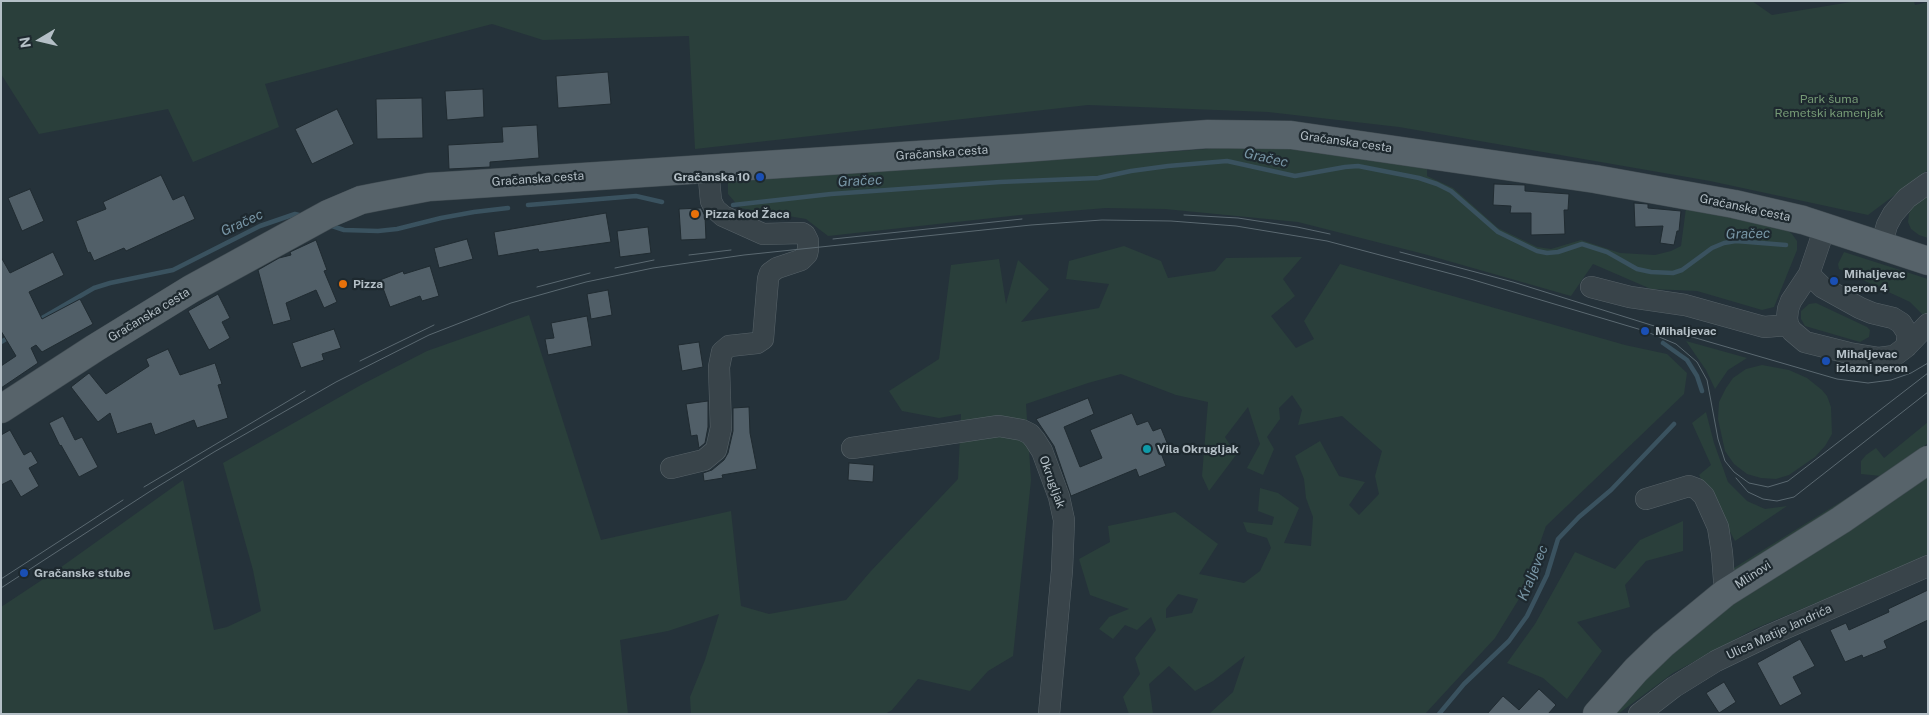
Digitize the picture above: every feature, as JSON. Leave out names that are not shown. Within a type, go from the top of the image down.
[{"type":"main road","name":"Gračanska cesta","points":[[1,409],[95,348],[184,294],[317,220],[361,200],[429,187],[1208,134],[1282,134],[1595,179],[1734,204],[1780,214],[1825,227],[1928,261]]},
{"type":"main road","name":"Mlinovi","points":[[1597,714],[1636,670],[1663,644],[1725,592],[1841,520],[1928,460]]},
{"type":"street","points":[[671,468],[704,460],[716,450],[721,428],[720,367],[722,352],[729,346],[757,343],[763,339],[770,273],[777,268],[801,260],[807,254],[808,249],[808,242],[802,232],[763,234],[723,216],[715,208],[712,201],[708,168]]},
{"type":"street","points":[[1881,246],[1887,225],[1894,214],[1907,198],[1928,183]]},
{"type":"street","points":[[1825,227],[1809,274],[1791,301],[1787,318],[1788,325],[1797,337],[1805,342],[1849,353],[1887,358],[1901,352],[1928,324]]},
{"type":"street","points":[[1809,274],[1822,287],[1860,308],[1893,318],[1901,323],[1908,334],[1906,346]]},
{"type":"street","points":[[1591,287],[1630,297],[1685,305],[1764,327],[1788,325]]},
{"type":"street","name":"Okrugljak","points":[[852,448],[999,426],[1022,430],[1030,434],[1035,440],[1042,451],[1059,498],[1064,520],[1063,553],[1049,714]]},
{"type":"street","points":[[1646,499],[1689,486],[1697,489],[1704,496],[1718,527],[1725,592]]},
{"type":"street","name":"Ulica Matije Jandrića","points":[[1639,714],[1674,687],[1716,661],[1770,635],[1928,566]]},
{"type":"green space","name":"Park šuma Remetski kamenjak","points":[[1,1],[1752,1],[1772,15],[1857,1],[1914,1],[1915,5],[1928,2],[1928,170],[1868,215],[1710,181],[1399,127],[1268,112],[1088,105],[695,149],[689,36],[543,40],[492,24],[265,84],[279,127],[193,162],[168,109],[39,134],[1,74]]},
{"type":"green space","points":[[1222,148],[1288,148],[1427,168],[1427,176],[1453,188],[1498,228],[1537,247],[1551,249],[1581,240],[1620,253],[1655,255],[1671,251],[1681,246],[1686,208],[1786,229],[1797,241],[1797,250],[1774,307],[1762,310],[1697,291],[1651,289],[1593,264],[1571,296],[1424,254],[1298,222],[1165,209],[1106,208],[1020,215],[828,236],[806,219],[740,208],[728,194],[728,180]]},
{"type":"green space","points":[[1928,194],[1928,238],[1919,235],[1911,229],[1908,222],[1913,205]]},
{"type":"green space","points":[[1124,246],[1161,261],[1168,278],[1215,271],[1226,258],[1302,257],[1283,279],[1295,296],[1271,316],[1296,348],[1314,339],[1304,321],[1340,264],[1625,345],[1667,354],[1687,373],[1684,394],[1546,526],[1522,594],[1495,638],[1425,714],[1209,714],[1233,692],[1245,656],[1213,681],[1195,691],[1169,666],[1149,684],[1153,714],[1129,714],[1123,697],[1140,674],[1135,658],[1156,630],[1151,617],[1137,630],[1125,625],[1113,639],[1099,629],[1109,617],[1129,609],[1090,595],[1079,559],[1110,542],[1108,526],[1175,512],[1218,544],[1199,574],[1244,583],[1260,571],[1271,548],[1267,538],[1247,532],[1243,522],[1272,525],[1274,517],[1258,511],[1260,488],[1278,493],[1299,508],[1284,543],[1311,546],[1313,517],[1306,498],[1304,479],[1295,456],[1320,441],[1339,476],[1365,482],[1349,505],[1359,515],[1379,494],[1375,476],[1382,451],[1342,416],[1298,425],[1302,410],[1292,395],[1279,408],[1280,419],[1267,437],[1274,449],[1263,475],[1247,468],[1260,444],[1248,407],[1225,437],[1236,455],[1209,491],[1202,476],[1208,402],[1176,395],[1121,374],[1026,404],[1031,480],[1013,656],[988,671],[970,691],[918,679],[892,710],[885,714],[691,714],[690,697],[705,660],[719,614],[668,631],[620,640],[628,714],[1,714],[1,607],[57,570],[183,480],[214,630],[227,627],[261,611],[253,570],[223,463],[361,385],[427,351],[529,315],[601,540],[731,511],[741,606],[769,614],[846,600],[958,479],[961,414],[939,418],[902,411],[889,391],[939,359],[951,265],[999,259],[1006,304],[1018,260],[1049,289],[1021,322],[1099,308],[1109,284],[1066,279],[1069,261]],"holes":[[[1178,594],[1198,599],[1192,613],[1166,618],[1166,609]]]},
{"type":"green space","points":[[1844,252],[1928,279],[1928,314],[1925,317],[1910,302],[1839,269],[1838,264]]},
{"type":"green space","points":[[1816,303],[1867,327],[1870,330],[1869,337],[1860,342],[1805,326],[1801,319],[1801,311],[1809,304]]},
{"type":"green space","points":[[1686,341],[1747,358],[1728,370],[1715,389],[1706,370]]},
{"type":"green space","points":[[1762,365],[1789,370],[1807,378],[1827,396],[1831,407],[1832,434],[1825,446],[1815,457],[1789,475],[1776,479],[1761,478],[1747,474],[1734,464],[1725,451],[1718,419],[1719,402],[1733,378],[1746,369]]},
{"type":"green space","points":[[1706,412],[1714,443],[1728,482],[1747,501],[1765,509],[1787,506],[1735,541],[1699,475],[1711,465],[1692,423]]},
{"type":"green space","points":[[1928,422],[1928,443],[1900,467],[1881,476],[1861,474],[1861,461],[1866,455],[1876,448],[1884,458]]},
{"type":"green space","points":[[1928,475],[1928,554],[1754,629],[1673,673],[1618,714],[1607,714],[1706,617]]},
{"type":"green space","points":[[1855,493],[1858,493],[1734,576],[1734,568]]},
{"type":"green space","points":[[1683,521],[1683,551],[1646,561],[1625,585],[1630,607],[1577,622],[1602,651],[1567,699],[1543,678],[1507,663],[1535,624],[1575,552],[1615,569],[1640,540]]},
{"type":"building","points":[[608,72],[611,104],[558,108],[556,76]]},
{"type":"building","points":[[483,89],[484,117],[447,120],[445,91]]},
{"type":"building","points":[[422,98],[423,138],[377,139],[376,99]]},
{"type":"building","points":[[337,109],[354,144],[312,164],[295,129]]},
{"type":"building","points":[[537,125],[539,158],[490,162],[490,167],[449,169],[448,145],[503,142],[502,127]]},
{"type":"building","points":[[161,175],[173,200],[184,195],[195,219],[126,251],[124,248],[94,261],[90,252],[88,253],[76,221],[106,209],[103,202]]},
{"type":"building","points":[[1494,184],[1525,185],[1525,191],[1569,194],[1568,210],[1564,210],[1565,234],[1531,235],[1531,213],[1510,213],[1511,206],[1493,205]]},
{"type":"building","points":[[30,189],[44,221],[22,231],[8,198]]},
{"type":"building","points":[[1634,203],[1648,204],[1648,208],[1681,211],[1679,231],[1677,231],[1674,245],[1660,243],[1663,226],[1635,227]]},
{"type":"building","points":[[701,208],[705,216],[706,239],[681,240],[679,209]]},
{"type":"building","points":[[606,213],[611,242],[539,252],[538,249],[498,256],[494,232]]},
{"type":"building","points":[[648,227],[651,253],[620,257],[617,231]]},
{"type":"building","points":[[467,239],[473,259],[439,268],[434,248]]},
{"type":"building","points":[[316,240],[327,270],[324,271],[337,302],[324,308],[316,290],[286,303],[291,320],[273,325],[258,270],[279,258],[291,255],[290,252]]},
{"type":"building","points":[[53,252],[64,275],[29,292],[42,319],[80,299],[93,324],[42,352],[36,345],[31,348],[38,363],[1,388],[1,366],[16,356],[1,331],[1,257],[10,273]]},
{"type":"building","points":[[430,266],[439,296],[422,301],[420,296],[390,307],[380,280],[403,271],[404,274]]},
{"type":"building","points":[[608,290],[612,315],[591,319],[587,294]]},
{"type":"building","points":[[218,294],[230,318],[222,322],[230,338],[209,350],[188,311]]},
{"type":"building","points":[[587,316],[592,346],[548,355],[545,339],[554,338],[551,323]]},
{"type":"building","points":[[334,329],[341,348],[322,354],[324,360],[301,368],[292,343]]},
{"type":"building","points":[[699,342],[703,367],[682,371],[678,345]]},
{"type":"building","points":[[168,349],[180,375],[215,363],[222,384],[218,385],[228,418],[197,428],[194,420],[155,435],[151,423],[117,434],[110,413],[98,422],[71,387],[89,373],[106,394],[149,366],[146,359]]},
{"type":"building","name":"Vila Okrugljak","points":[[1088,398],[1094,414],[1064,427],[1080,467],[1102,458],[1090,430],[1132,413],[1137,425],[1148,421],[1153,431],[1161,428],[1170,450],[1161,453],[1166,466],[1139,477],[1136,469],[1071,496],[1054,446],[1036,419]]},
{"type":"building","points":[[708,401],[708,427],[705,443],[699,448],[697,435],[691,436],[686,404]]},
{"type":"building","points":[[749,407],[750,433],[757,469],[722,475],[723,478],[704,481],[703,473],[712,470],[724,460],[728,453],[733,431],[733,408]]},
{"type":"building","points":[[63,416],[75,440],[82,437],[98,467],[79,477],[60,446],[49,423]]},
{"type":"building","points":[[10,430],[24,455],[31,451],[38,463],[29,468],[39,486],[21,497],[11,480],[1,485],[1,435]]},
{"type":"building","points":[[849,463],[874,465],[873,482],[848,480]]},
{"type":"building","points":[[1928,590],[1928,620],[1884,641],[1887,648],[1863,658],[1862,655],[1845,662],[1830,630],[1846,623],[1849,630],[1889,612],[1888,609]]},
{"type":"building","points":[[1800,639],[1815,666],[1793,677],[1802,694],[1780,706],[1757,663]]},
{"type":"building","points":[[1724,682],[1736,702],[1719,713],[1706,693]]},
{"type":"building","points":[[1539,689],[1556,705],[1548,714],[1487,714],[1503,696],[1519,710]]},
{"type":"waterway","name":"Gračec","points":[[733,205],[831,194],[1000,182],[1098,178],[1168,166],[1227,161],[1295,176],[1358,166],[1419,178],[1451,191],[1498,232],[1537,251],[1547,253],[1558,252],[1582,244],[1607,252],[1637,269],[1651,272],[1673,273],[1682,270],[1712,248],[1724,243],[1736,241],[1786,245]]},
{"type":"waterway","name":"Gračec","points":[[528,205],[636,196],[662,202]]},
{"type":"waterway","name":"Gračec","points":[[329,225],[344,230],[378,231],[397,229],[474,212],[508,208]]},
{"type":"waterway","name":"Gračec","points":[[37,321],[94,288],[173,270],[260,226],[295,214],[303,216]]},
{"type":"waterway","name":"Gračec","points":[[1,342],[11,336]]},
{"type":"waterway","points":[[1663,343],[1687,360],[1697,376],[1702,391]]},
{"type":"waterway","name":"Kraljevec","points":[[1439,714],[1464,684],[1509,641],[1527,616],[1547,575],[1558,539],[1579,517],[1611,490],[1674,424]]},
{"type":"tram line","points":[[1184,215],[1238,218],[1330,234]]},
{"type":"tram line","points":[[833,239],[1022,219]]},
{"type":"tram line","points":[[1,588],[214,452],[336,382],[429,335],[511,303],[586,282],[653,268],[744,255],[1031,225],[1102,220],[1171,221],[1236,226],[1327,241],[1467,278],[1645,331],[1676,344],[1697,362],[1707,380],[1718,439],[1725,461],[1734,472],[1749,483],[1768,487],[1788,481],[1928,373]]},
{"type":"tram line","points":[[689,255],[731,250]]},
{"type":"tram line","points":[[1400,252],[1513,282],[1651,325],[1837,379],[1868,383],[1891,380],[1911,373],[1928,363]]},
{"type":"tram line","points":[[615,268],[654,260]]},
{"type":"tram line","points":[[537,287],[590,273]]},
{"type":"tram line","points":[[360,361],[434,325]]},
{"type":"tram line","points":[[144,487],[305,391]]},
{"type":"tram line","points":[[1736,478],[1748,492],[1763,499],[1777,501],[1794,497],[1928,392]]},
{"type":"tram line","points":[[1,579],[123,500]]},
{"type":"place","name":"Gračanska 10","points":[[760,177]]},
{"type":"place","name":"Pizza kod Žaca","points":[[695,214]]},
{"type":"place","name":"Mihaljevac peron 4","points":[[1834,281]]},
{"type":"place","name":"Pizza","points":[[343,284]]},
{"type":"place","name":"Mihaljevac","points":[[1645,331]]},
{"type":"place","name":"Mihaljevac izlazni peron","points":[[1826,361]]},
{"type":"place","name":"Vila Okrugljak","points":[[1147,449]]},
{"type":"place","name":"Gračanske stube","points":[[24,573]]}]
